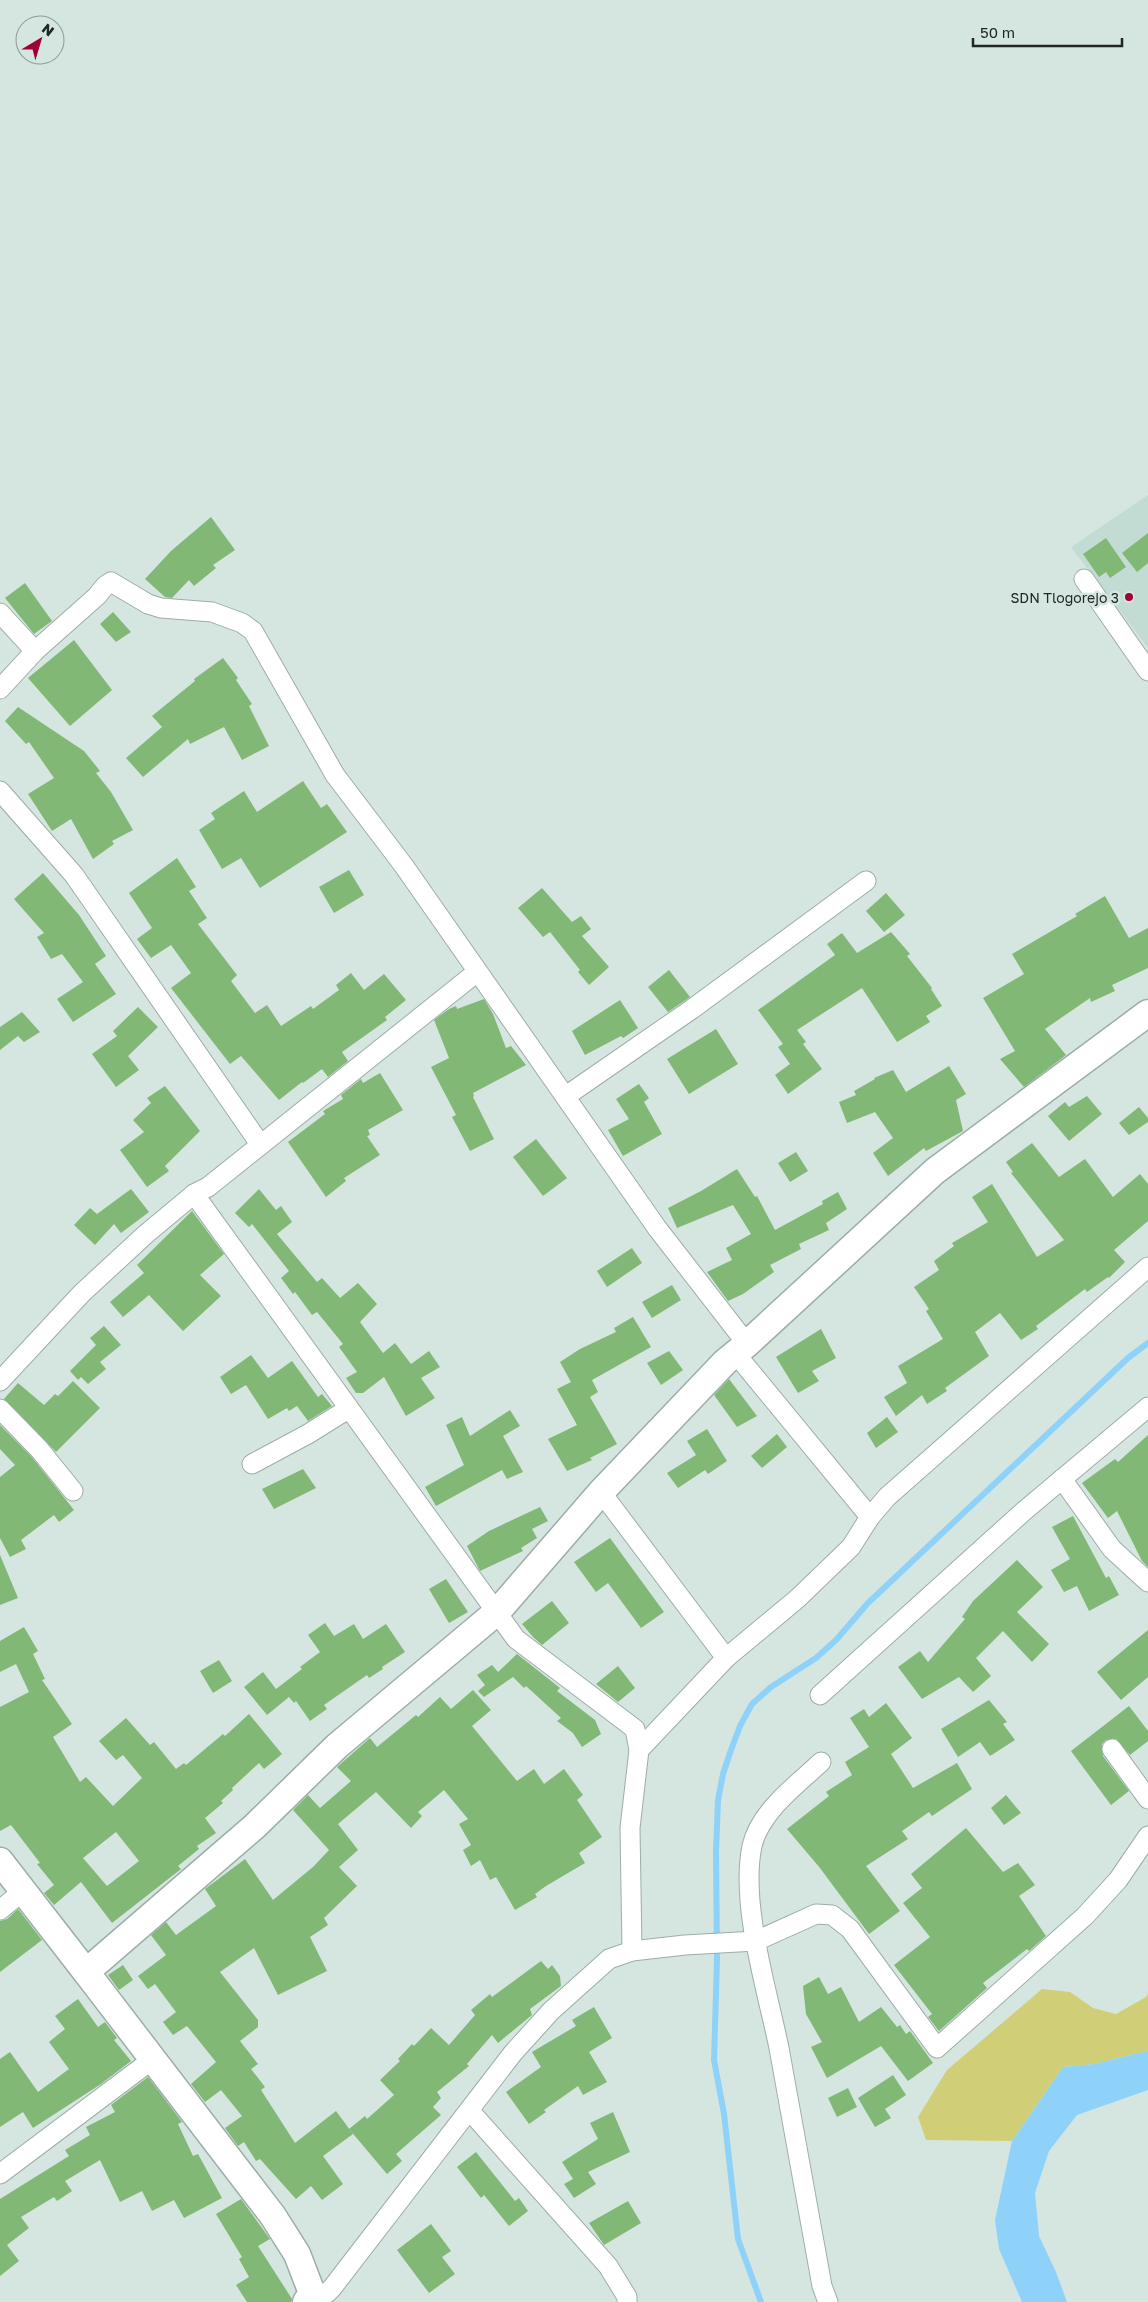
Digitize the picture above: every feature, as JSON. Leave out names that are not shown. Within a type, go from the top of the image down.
[{"type":"main road","points":[[86,1972],[255,1826],[337,1746],[498,1611],[601,1492],[741,1349],[935,1171],[1148,1013]]},
{"type":"main road","points":[[0,1860],[274,2216],[297,2254],[309,2298]]},
{"type":"street","points":[[1084,579],[1148,671]]},
{"type":"street","points":[[0,689],[35,650],[111,582],[148,604],[161,608],[212,612],[253,631],[336,775],[404,866],[741,1349],[870,1517]]},
{"type":"street","points":[[0,613],[35,650]]},
{"type":"street","points":[[0,791],[74,875],[260,1144]]},
{"type":"street","points":[[566,1096],[692,1009],[866,881]]},
{"type":"street","points":[[0,1381],[82,1293],[194,1194],[208,1187],[477,972]]},
{"type":"street","points":[[194,1194],[348,1409],[498,1611],[516,1639],[635,1729],[639,1750],[630,1828],[632,1951]]},
{"type":"street","points":[[639,1750],[726,1658],[797,1599],[850,1546],[862,1532],[870,1517],[887,1497],[1148,1267]]},
{"type":"street","points":[[820,1695],[1062,1479],[1148,1407]]},
{"type":"street","points":[[0,1409],[38,1449],[73,1491]]},
{"type":"street","points":[[252,1464],[308,1434],[348,1409]]},
{"type":"street","points":[[1062,1479],[1112,1548],[1148,1582]]},
{"type":"street","points":[[601,1492],[726,1658]]},
{"type":"street","points":[[1112,1749],[1148,1799]]},
{"type":"street","points":[[821,1762],[778,1802],[759,1828],[752,1846],[747,1942],[779,2048],[822,2286],[828,2302]]},
{"type":"street","points":[[309,2298],[326,2293],[332,2288],[513,2053],[551,2011],[609,1959],[632,1951],[685,1945],[747,1942],[816,1914],[832,1915],[850,1929],[936,2048],[1085,1916],[1118,1880],[1148,1836]]},
{"type":"street","points":[[0,1910],[23,1891]]},
{"type":"street","points":[[0,2174],[153,2059]]},
{"type":"street","points":[[470,2111],[608,2266],[627,2297],[627,2302]]},
{"type":"shaded area","name":"SDN Tlogorejo 3","points":[[1148,495],[1148,648],[1071,547]]},
{"type":"shaded area","points":[[1042,1989],[1070,1992],[1093,2008],[1116,2014],[1146,1997],[1148,1993],[1148,2051],[1094,2064],[1063,2067],[1012,2141],[926,2140],[918,2117],[947,2070]]},
{"type":"water","points":[[1148,2051],[1148,2090],[1077,2115],[1049,2151],[1035,2193],[1039,2236],[1056,2272],[1067,2302],[1022,2302],[999,2249],[995,2220],[1012,2141],[1063,2067],[1094,2064]]},
{"type":"building","points":[[211,517],[235,550],[213,565],[216,568],[194,586],[189,580],[172,598],[165,597],[145,579],[171,551]]},
{"type":"building","points":[[1148,533],[1148,563],[1137,572],[1122,553]]},
{"type":"building","points":[[1106,538],[1126,567],[1110,578],[1106,572],[1099,577],[1083,554]]},
{"type":"building","points":[[25,583],[52,621],[34,634],[5,598]]},
{"type":"building","points":[[113,612],[131,632],[116,642],[100,624]]},
{"type":"building","points":[[74,640],[112,690],[70,726],[28,678]]},
{"type":"building","points":[[223,658],[238,678],[236,680],[252,704],[249,706],[269,746],[242,760],[224,727],[190,744],[188,739],[143,777],[126,758],[162,727],[152,716],[195,681],[194,679]]},
{"type":"building","points":[[18,707],[84,751],[100,771],[96,773],[111,792],[133,830],[112,841],[114,844],[93,859],[71,819],[52,831],[28,794],[54,778],[29,742],[26,744],[5,721]]},
{"type":"building","points":[[303,781],[321,808],[327,804],[347,832],[260,888],[241,858],[222,869],[199,830],[215,819],[211,813],[244,791],[257,812]]},
{"type":"building","points":[[177,858],[196,887],[189,891],[207,918],[198,924],[237,975],[231,981],[255,1013],[267,1005],[281,1026],[311,1006],[313,1009],[339,990],[336,985],[351,973],[364,990],[384,974],[406,1000],[385,1017],[387,1020],[342,1052],[348,1061],[328,1077],[322,1069],[279,1100],[241,1056],[230,1064],[171,988],[191,973],[171,945],[151,958],[137,939],[152,928],[129,893]]},
{"type":"building","points":[[349,870],[364,895],[334,913],[319,887]]},
{"type":"building","points":[[43,873],[79,915],[106,956],[95,964],[116,994],[73,1022],[57,999],[83,982],[62,954],[51,959],[37,937],[44,933],[14,899]]},
{"type":"building","points":[[542,888],[572,922],[581,916],[591,929],[582,936],[609,967],[589,985],[578,972],[580,970],[550,932],[543,937],[518,908]]},
{"type":"building","points":[[886,893],[905,915],[884,932],[866,911]]},
{"type":"building","points":[[1105,896],[1129,938],[1148,928],[1148,968],[1112,985],[1115,991],[1091,1002],[1090,998],[1045,1029],[1066,1055],[1024,1087],[1000,1059],[1015,1051],[983,998],[1024,974],[1012,954],[1077,916],[1075,914]]},
{"type":"building","points":[[891,932],[910,954],[907,956],[932,988],[942,1006],[926,1016],[930,1022],[897,1042],[862,988],[797,1030],[806,1042],[803,1044],[822,1069],[788,1094],[775,1075],[790,1064],[778,1047],[783,1044],[758,1010],[835,955],[827,944],[842,933],[857,953]]},
{"type":"building","points":[[669,970],[690,997],[668,1012],[648,987]]},
{"type":"building","points":[[484,999],[493,1014],[506,1048],[511,1046],[526,1065],[473,1093],[473,1097],[494,1139],[470,1151],[452,1117],[456,1115],[431,1067],[449,1058],[434,1020],[456,1006],[457,1009]]},
{"type":"building","points":[[620,1000],[638,1028],[623,1038],[621,1036],[585,1055],[572,1031]]},
{"type":"building","points":[[138,1007],[158,1027],[128,1056],[139,1070],[116,1087],[92,1054],[117,1036],[113,1031]]},
{"type":"building","points":[[22,1012],[40,1032],[24,1042],[18,1036],[0,1050],[0,1027]]},
{"type":"building","points":[[716,1029],[738,1064],[689,1094],[667,1059]]},
{"type":"building","points":[[949,1066],[966,1094],[956,1100],[963,1131],[926,1151],[924,1148],[888,1176],[873,1153],[893,1138],[875,1112],[847,1123],[839,1102],[856,1095],[854,1091],[874,1078],[893,1070],[906,1092]]},
{"type":"building","points":[[380,1073],[403,1110],[368,1130],[370,1135],[367,1136],[380,1155],[344,1178],[346,1181],[326,1197],[288,1142],[325,1114],[323,1111],[343,1099],[341,1095],[361,1079],[363,1083]]},
{"type":"building","points":[[639,1084],[649,1098],[644,1102],[662,1134],[623,1156],[608,1130],[629,1119],[616,1099]]},
{"type":"building","points":[[165,1086],[200,1131],[165,1166],[169,1171],[147,1187],[120,1150],[144,1132],[133,1120],[151,1103],[147,1098]]},
{"type":"building","points":[[1087,1096],[1102,1114],[1069,1141],[1048,1116],[1065,1102],[1069,1107]]},
{"type":"building","points":[[1139,1107],[1148,1118],[1148,1122],[1129,1135],[1119,1123]]},
{"type":"building","points":[[536,1139],[567,1178],[543,1196],[513,1157]]},
{"type":"building","points":[[1032,1143],[1059,1177],[1085,1159],[1113,1197],[1140,1174],[1148,1184],[1148,1221],[1114,1250],[1125,1262],[1109,1278],[1087,1292],[1085,1289],[1036,1326],[1038,1329],[1021,1340],[1000,1313],[975,1332],[989,1356],[945,1388],[947,1391],[927,1404],[922,1395],[896,1416],[884,1397],[907,1383],[898,1366],[943,1339],[926,1311],[929,1309],[914,1287],[939,1270],[934,1261],[954,1246],[952,1243],[988,1222],[972,1197],[992,1184],[1037,1257],[1064,1240],[1011,1173],[1013,1172],[1006,1162]]},
{"type":"building","points":[[796,1152],[808,1171],[790,1182],[778,1163]]},
{"type":"building","points":[[737,1169],[755,1197],[757,1196],[775,1230],[823,1204],[822,1201],[838,1192],[847,1209],[826,1223],[829,1230],[799,1244],[801,1249],[770,1265],[774,1272],[743,1294],[728,1301],[707,1272],[732,1260],[726,1248],[751,1234],[733,1205],[677,1228],[668,1208]]},
{"type":"building","points":[[131,1189],[149,1212],[121,1233],[114,1224],[95,1245],[74,1225],[90,1208],[97,1214]]},
{"type":"building","points":[[259,1189],[276,1210],[281,1206],[292,1222],[277,1234],[317,1282],[322,1278],[340,1298],[358,1283],[377,1304],[360,1322],[383,1353],[395,1343],[411,1364],[429,1351],[440,1367],[421,1378],[435,1398],[406,1416],[384,1377],[363,1393],[356,1393],[346,1378],[357,1372],[339,1347],[343,1344],[317,1312],[312,1315],[295,1292],[293,1294],[281,1278],[289,1271],[252,1224],[249,1227],[235,1213]]},
{"type":"building","points":[[192,1211],[224,1254],[200,1275],[221,1296],[183,1331],[149,1295],[123,1317],[110,1302],[144,1273],[137,1265]]},
{"type":"building","points":[[632,1248],[642,1263],[607,1287],[597,1271]]},
{"type":"building","points":[[672,1285],[681,1300],[652,1318],[642,1302]]},
{"type":"building","points":[[633,1317],[651,1347],[592,1380],[598,1392],[590,1397],[617,1444],[590,1458],[592,1460],[567,1471],[548,1439],[577,1425],[557,1389],[571,1382],[560,1362],[580,1349],[616,1332],[614,1328]]},
{"type":"building","points":[[104,1326],[121,1345],[100,1362],[106,1369],[88,1384],[81,1377],[78,1380],[70,1371],[96,1345],[90,1338]]},
{"type":"building","points":[[821,1329],[836,1358],[812,1371],[819,1381],[798,1393],[776,1357]]},
{"type":"building","points":[[669,1351],[683,1370],[661,1385],[647,1363]]},
{"type":"building","points":[[251,1355],[268,1378],[292,1361],[318,1397],[322,1394],[332,1406],[308,1421],[297,1406],[289,1411],[287,1408],[268,1419],[246,1385],[231,1394],[220,1377]]},
{"type":"building","points":[[729,1379],[757,1416],[737,1427],[714,1395]]},
{"type":"building","points":[[73,1381],[100,1408],[56,1452],[4,1399],[18,1383],[44,1405],[55,1394],[58,1396]]},
{"type":"building","points":[[510,1410],[520,1426],[503,1436],[523,1472],[507,1479],[502,1470],[436,1506],[425,1487],[464,1465],[446,1425],[462,1417],[470,1436]]},
{"type":"building","points":[[887,1417],[898,1432],[876,1448],[867,1433]]},
{"type":"building","points":[[0,1425],[31,1456],[74,1510],[59,1522],[54,1515],[21,1540],[26,1549],[10,1557],[0,1538],[0,1477],[15,1465],[0,1449]]},
{"type":"building","points":[[707,1429],[727,1461],[708,1474],[705,1470],[678,1488],[667,1473],[696,1455],[687,1441]]},
{"type":"building","points":[[777,1434],[787,1447],[762,1468],[751,1456]]},
{"type":"building","points":[[1148,1435],[1148,1567],[1142,1561],[1117,1511],[1108,1518],[1082,1483],[1115,1459],[1118,1462]]},
{"type":"building","points":[[303,1469],[316,1488],[274,1509],[262,1489]]},
{"type":"building","points":[[540,1507],[548,1521],[532,1529],[537,1538],[521,1548],[523,1551],[480,1571],[467,1546],[489,1531]]},
{"type":"building","points":[[1073,1516],[1106,1578],[1109,1576],[1119,1595],[1089,1611],[1077,1586],[1064,1592],[1051,1570],[1070,1559],[1052,1527]]},
{"type":"building","points":[[610,1538],[664,1612],[641,1628],[608,1583],[596,1592],[574,1562]]},
{"type":"building","points":[[0,1555],[18,1598],[0,1605]]},
{"type":"building","points":[[1017,1560],[1043,1587],[1017,1612],[1049,1644],[1032,1662],[1003,1631],[976,1658],[991,1676],[973,1692],[959,1677],[922,1699],[898,1667],[920,1651],[928,1662],[965,1619],[962,1617],[973,1601]]},
{"type":"building","points":[[446,1579],[468,1612],[449,1623],[429,1589]]},
{"type":"building","points":[[552,1601],[569,1623],[542,1645],[522,1624]]},
{"type":"building","points":[[325,1623],[334,1636],[354,1624],[363,1639],[386,1624],[405,1652],[382,1667],[383,1669],[369,1678],[367,1675],[324,1705],[327,1709],[310,1721],[296,1701],[294,1703],[289,1697],[267,1715],[244,1687],[263,1672],[276,1689],[302,1669],[300,1667],[320,1652],[308,1635]]},
{"type":"building","points":[[24,1627],[38,1651],[33,1654],[45,1679],[42,1680],[72,1724],[53,1737],[80,1782],[86,1777],[113,1806],[142,1778],[123,1755],[116,1760],[99,1741],[126,1718],[150,1745],[154,1742],[176,1769],[184,1763],[186,1765],[223,1734],[225,1736],[249,1714],[282,1754],[264,1769],[259,1763],[232,1788],[233,1790],[221,1801],[223,1803],[205,1818],[216,1833],[197,1846],[199,1849],[178,1866],[181,1869],[112,1923],[81,1882],[54,1905],[44,1893],[54,1885],[37,1864],[40,1863],[11,1825],[0,1831],[0,1707],[29,1692],[16,1664],[0,1672],[0,1641]],"holes":[[[116,1832],[139,1861],[107,1886],[83,1858]]]},
{"type":"building","points":[[1148,1630],[1148,1677],[1121,1700],[1097,1672]]},
{"type":"building","points":[[517,1654],[560,1688],[557,1691],[595,1720],[601,1734],[582,1747],[573,1733],[557,1721],[561,1718],[526,1686],[524,1688],[513,1677],[484,1697],[478,1691],[485,1685],[477,1675],[492,1665],[498,1672]]},
{"type":"building","points":[[219,1660],[232,1681],[213,1693],[200,1671]]},
{"type":"building","points":[[618,1666],[635,1688],[618,1702],[596,1684]]},
{"type":"building","points":[[473,1690],[491,1710],[472,1726],[517,1781],[534,1769],[544,1784],[564,1769],[583,1795],[577,1800],[602,1837],[579,1853],[585,1863],[546,1886],[535,1894],[537,1897],[515,1910],[496,1877],[490,1880],[480,1860],[471,1866],[463,1850],[471,1845],[459,1824],[468,1819],[444,1790],[418,1812],[422,1816],[411,1828],[376,1792],[338,1824],[358,1850],[339,1867],[357,1886],[324,1918],[328,1925],[310,1937],[327,1971],[278,1995],[254,1948],[220,1972],[258,2020],[258,2027],[240,2041],[258,2064],[251,2069],[265,2087],[261,2090],[295,2143],[336,2111],[353,2134],[323,2156],[343,2184],[322,2200],[311,2186],[296,2199],[260,2159],[256,2161],[244,2142],[238,2146],[225,2128],[242,2116],[221,2090],[205,2102],[191,2084],[216,2062],[187,2026],[173,2035],[163,2022],[176,2012],[155,1984],[148,1989],[138,1976],[166,1955],[151,1935],[166,1922],[176,1935],[216,1906],[205,1889],[245,1859],[273,1900],[313,1867],[329,1850],[293,1810],[308,1795],[320,1808],[351,1781],[337,1767],[370,1738],[377,1747],[416,1715],[418,1717],[440,1697],[451,1709]]},
{"type":"building","points":[[989,1700],[1007,1722],[1003,1724],[1015,1740],[990,1756],[980,1742],[958,1757],[941,1729]]},
{"type":"building","points":[[886,1703],[912,1738],[891,1754],[913,1788],[957,1763],[972,1789],[932,1816],[929,1812],[902,1831],[908,1839],[866,1866],[900,1911],[869,1934],[820,1868],[787,1829],[829,1796],[826,1792],[852,1775],[845,1762],[869,1747],[850,1718],[864,1709],[869,1717]]},
{"type":"building","points":[[1129,1706],[1148,1731],[1148,1741],[1130,1755],[1116,1739],[1106,1740],[1102,1744],[1103,1756],[1129,1791],[1111,1805],[1071,1751]]},
{"type":"building","points":[[1006,1795],[1021,1813],[1004,1825],[991,1808]]},
{"type":"building","points":[[966,1828],[1003,1872],[1018,1863],[1035,1885],[1019,1896],[1046,1936],[1029,1951],[1027,1949],[983,1983],[987,1988],[939,2031],[928,2017],[932,2014],[894,1965],[930,1937],[903,1903],[922,1888],[911,1874]]},
{"type":"building","points":[[18,1909],[42,1940],[0,1972],[0,1921],[7,1919]]},
{"type":"building","points":[[541,1961],[548,1969],[552,1965],[560,1976],[561,1986],[530,2009],[532,2015],[498,2043],[492,2035],[467,2064],[469,2066],[437,2092],[441,2098],[433,2107],[441,2115],[396,2154],[402,2161],[387,2174],[349,2129],[365,2116],[367,2119],[394,2095],[380,2080],[400,2061],[398,2059],[412,2044],[414,2046],[431,2028],[449,2045],[475,2015],[471,2010],[490,1994],[492,1997]]},
{"type":"building","points":[[123,1965],[133,1980],[119,1990],[108,1975]]},
{"type":"building","points":[[819,1977],[828,1994],[841,1987],[859,2022],[881,2007],[897,2027],[900,2025],[906,2034],[910,2031],[933,2063],[908,2081],[881,2046],[827,2078],[811,2047],[822,2042],[806,2014],[803,1986]]},
{"type":"building","points":[[78,1999],[98,2027],[105,2022],[117,2038],[114,2040],[131,2061],[101,2084],[33,2128],[23,2112],[0,2127],[0,2059],[10,2052],[38,2092],[69,2069],[49,2042],[65,2029],[55,2016]]},
{"type":"building","points":[[594,2007],[612,2038],[589,2052],[607,2082],[583,2095],[578,2086],[544,2110],[546,2112],[529,2124],[506,2092],[541,2067],[532,2052],[576,2026],[572,2020]]},
{"type":"building","points":[[893,2075],[906,2095],[885,2109],[891,2118],[875,2127],[858,2098]]},
{"type":"building","points":[[148,2077],[182,2122],[178,2124],[193,2156],[198,2154],[222,2198],[184,2218],[174,2200],[152,2211],[142,2191],[120,2202],[100,2160],[65,2181],[72,2191],[57,2201],[54,2197],[21,2217],[29,2228],[7,2245],[19,2261],[0,2276],[0,2199],[69,2156],[65,2150],[90,2135],[86,2127],[115,2112],[111,2105]]},
{"type":"building","points":[[848,2088],[857,2107],[837,2117],[828,2098]]},
{"type":"building","points":[[613,2112],[630,2152],[588,2172],[596,2184],[574,2198],[564,2184],[573,2179],[562,2162],[598,2139],[590,2123]]},
{"type":"building","points":[[476,2152],[515,2201],[519,2198],[528,2211],[509,2226],[484,2195],[481,2198],[457,2167]]},
{"type":"building","points":[[241,2199],[270,2239],[258,2246],[292,2299],[291,2302],[247,2302],[236,2285],[249,2277],[239,2259],[242,2257],[216,2214]]},
{"type":"building","points":[[628,2201],[641,2223],[604,2245],[589,2223]]},
{"type":"building","points":[[431,2224],[451,2251],[442,2257],[455,2274],[429,2293],[397,2250]]},
{"type":"waterway","points":[[761,2302],[738,2239],[724,2114],[714,2060],[718,1800],[723,1774],[740,1726],[752,1704],[771,1687],[816,1658],[836,1640],[868,1603],[1128,1358],[1148,1343]]},
{"type":"place","name":"SDN Tlogorejo 3","points":[[1129,597]]}]
